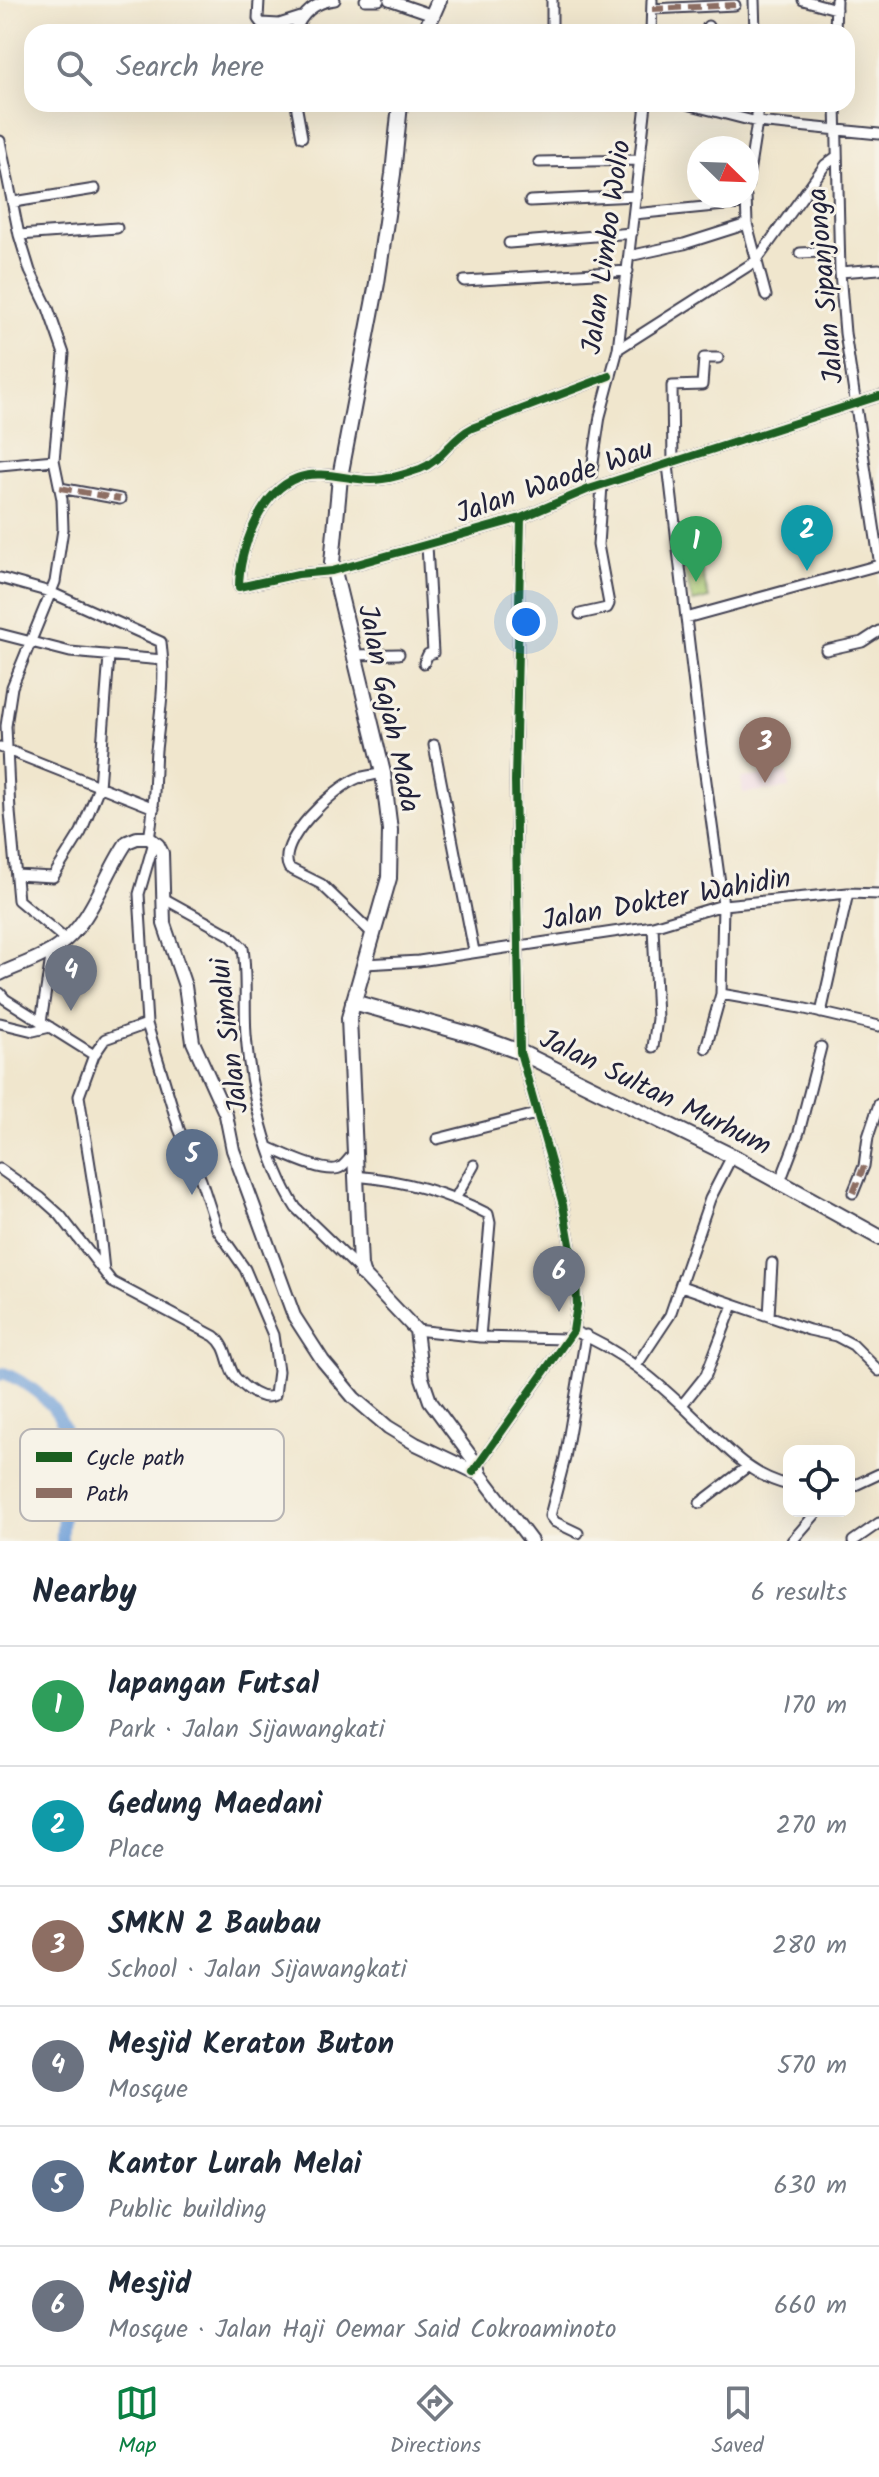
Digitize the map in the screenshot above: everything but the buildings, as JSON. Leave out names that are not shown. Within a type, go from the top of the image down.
[{"type":"highway","points":[[429,24],[439,0]]},
{"type":"highway","name":"Jalan Gajah Mada","points":[[362,1273],[348,1036],[353,1002],[389,878],[391,859],[383,773],[332,571],[340,477],[377,283],[399,112]]},
{"type":"highway","name":"Jalan Sultan Murhum","points":[[353,1002],[476,1036],[520,1052],[732,1156],[879,1237]]},
{"type":"main road","points":[[0,974],[52,951],[66,940],[89,910],[127,842],[137,838],[152,840],[162,853],[164,924],[185,986],[193,1042],[226,1115],[233,1150],[294,1316],[323,1361],[354,1398],[388,1427],[416,1444],[477,1471]]},
{"type":"main road","points":[[362,1273],[416,1330],[422,1378],[430,1401],[477,1471],[531,1541]]},
{"type":"street","points":[[259,0],[258,19],[261,23],[279,24],[301,17],[321,3],[335,0]]},
{"type":"street","points":[[365,0],[379,0]]},
{"type":"street","points":[[389,0],[433,15]]},
{"type":"street","points":[[552,0],[552,24]]},
{"type":"street","points":[[754,0],[755,24]]},
{"type":"street","points":[[803,0],[836,4],[835,24]]},
{"type":"street","points":[[652,5],[735,5]]},
{"type":"street","points":[[298,24],[301,17]]},
{"type":"street","points":[[297,112],[302,137]]},
{"type":"street","name":"Jalan Limbo Wolio","points":[[589,489],[600,416],[618,349],[645,112]]},
{"type":"street","points":[[724,112],[757,122],[879,134]]},
{"type":"street","points":[[755,136],[757,112]]},
{"type":"street","name":"Jalan Sipanjonga","points":[[836,112],[840,272],[879,562]]},
{"type":"street","points":[[0,141],[5,182],[14,202],[19,235],[30,271],[48,308],[64,354],[54,460],[60,488],[62,544],[55,582],[12,687],[4,748],[18,900],[66,940]]},
{"type":"street","points":[[618,349],[756,261],[825,165],[836,157]]},
{"type":"street","points":[[539,162],[640,160]]},
{"type":"street","points":[[14,202],[95,189]]},
{"type":"street","points":[[530,201],[636,196]]},
{"type":"street","points":[[634,214],[687,207]]},
{"type":"street","points":[[746,208],[766,296]]},
{"type":"street","points":[[629,256],[684,244],[747,224]]},
{"type":"street","points":[[19,235],[117,228]]},
{"type":"street","points":[[509,243],[632,233]]},
{"type":"street","points":[[800,253],[839,251]]},
{"type":"street","points":[[840,272],[879,269]]},
{"type":"street","points":[[464,281],[628,271]]},
{"type":"street","points":[[706,1048],[721,994],[723,905],[686,618],[671,464],[672,386],[702,385],[704,358],[718,358]]},
{"type":"street","points":[[340,477],[367,480],[387,478],[427,466],[457,436],[472,428],[609,376]]},
{"type":"street","name":"Jalan Waode Wau","points":[[340,477],[298,477],[265,507],[243,549],[239,587],[298,574],[332,571],[521,518],[589,489],[879,396]]},
{"type":"street","points":[[0,465],[54,460]]},
{"type":"street","points":[[580,614],[607,608],[609,604],[598,545],[602,485]]},
{"type":"street","points":[[60,488],[120,499]]},
{"type":"street","points":[[477,1471],[570,1335],[577,1305],[576,1278],[563,1205],[520,1052],[515,781],[521,518]]},
{"type":"street","points":[[424,663],[428,654],[433,653],[427,545]]},
{"type":"street","points":[[686,618],[879,562]]},
{"type":"street","points":[[0,578],[50,592],[158,640],[162,645],[164,684],[156,753],[152,840],[139,894],[147,1024],[179,1129],[201,1180],[217,1229],[245,1269],[273,1335],[278,1371],[275,1395],[268,1399],[260,1398],[233,1375],[225,1348],[214,1336],[131,1294],[104,1275],[60,1215],[0,1169]]},
{"type":"street","points":[[826,650],[862,642],[879,631]]},
{"type":"street","points":[[0,634],[59,650],[163,660]]},
{"type":"street","points":[[353,655],[399,654]]},
{"type":"street","points":[[16,875],[55,875],[81,832],[99,787],[109,656]]},
{"type":"street","points":[[434,745],[474,951]]},
{"type":"street","points":[[4,748],[154,808]]},
{"type":"street","points":[[373,934],[321,884],[289,868],[286,856],[296,833],[321,804],[356,779],[383,773]]},
{"type":"street","points":[[821,1013],[848,893]]},
{"type":"street","name":"Jalan Dokter Wahidin","points":[[365,964],[419,961],[653,926],[723,905],[848,893],[879,894]]},
{"type":"street","name":"Jalan Simalui","points":[[163,898],[230,935],[243,948],[246,1037],[258,1114],[270,1148],[296,1208],[362,1273]]},
{"type":"street","points":[[653,926],[657,1019],[653,1047]]},
{"type":"street","points":[[45,1024],[52,951]]},
{"type":"street","points":[[0,993],[94,1055]]},
{"type":"street","points":[[721,994],[879,1026]]},
{"type":"street","points":[[0,1023],[33,1031],[45,1024]]},
{"type":"street","points":[[104,1275],[79,1096],[94,1055],[105,1039],[147,1024]]},
{"type":"street","points":[[780,1182],[799,1132],[821,1047]]},
{"type":"street","points":[[853,1193],[864,1166],[868,1137],[879,1104]]},
{"type":"street","points":[[437,1139],[536,1114]]},
{"type":"street","points":[[270,1148],[300,1161],[332,1169],[341,1167],[355,1152]]},
{"type":"street","points":[[636,1366],[670,1315],[710,1199],[732,1156]]},
{"type":"street","points":[[455,1199],[474,1165]]},
{"type":"street","points":[[355,1176],[406,1182],[455,1199],[484,1212],[490,1218],[480,1337]]},
{"type":"street","points":[[769,1316],[772,1263]]},
{"type":"street","points":[[681,1286],[847,1341],[879,1369]]},
{"type":"street","points":[[682,1405],[706,1375],[733,1305]]},
{"type":"street","points":[[416,1330],[480,1337],[586,1335],[636,1366],[747,1467],[767,1479],[783,1483]]},
{"type":"street","points":[[578,1533],[555,1522],[550,1516],[565,1458],[586,1335]]},
{"type":"street","points":[[700,1503],[747,1467]]},
{"type":"street","points":[[855,1485],[879,1474]]},
{"type":"street","points":[[792,1541],[813,1517]]},
{"type":"street","points":[[853,1541],[879,1523]]},
{"type":"shaded area","points":[[787,773],[789,788],[743,793],[741,778]]},
{"type":"green space","points":[[699,562],[709,598],[693,602],[683,567]]},
{"type":"waterway","points":[[0,1375],[4,1373],[42,1396],[52,1406],[64,1429]]},
{"type":"waterway","points":[[62,1521],[62,1541]]},
{"type":"marked path","points":[[652,9],[735,5]]},
{"type":"marked path","points":[[60,488],[120,499]]},
{"type":"marked path","points":[[853,1193],[864,1166]]},
{"type":"cycle path","points":[[609,376],[472,428],[420,469],[377,480],[306,476],[284,485],[272,496],[254,524],[243,557],[239,587],[298,574],[332,571],[521,518],[589,489],[879,396]]},
{"type":"cycle path","points":[[473,1472],[573,1331],[577,1305],[576,1278],[563,1205],[520,1052],[515,781],[521,518]]},
{"type":"place","name":"Gedung Maedani","points":[[807,571]]},
{"type":"place","name":"lapangan Futsal","points":[[696,582]]},
{"type":"place","name":"SMKN 2 Baubau","points":[[765,783]]},
{"type":"place","name":"Mesjid Keraton Buton","points":[[71,1011]]},
{"type":"place","name":"Kantor Lurah Melai","points":[[192,1195]]},
{"type":"place","name":"Mesjid","points":[[559,1312]]}]
